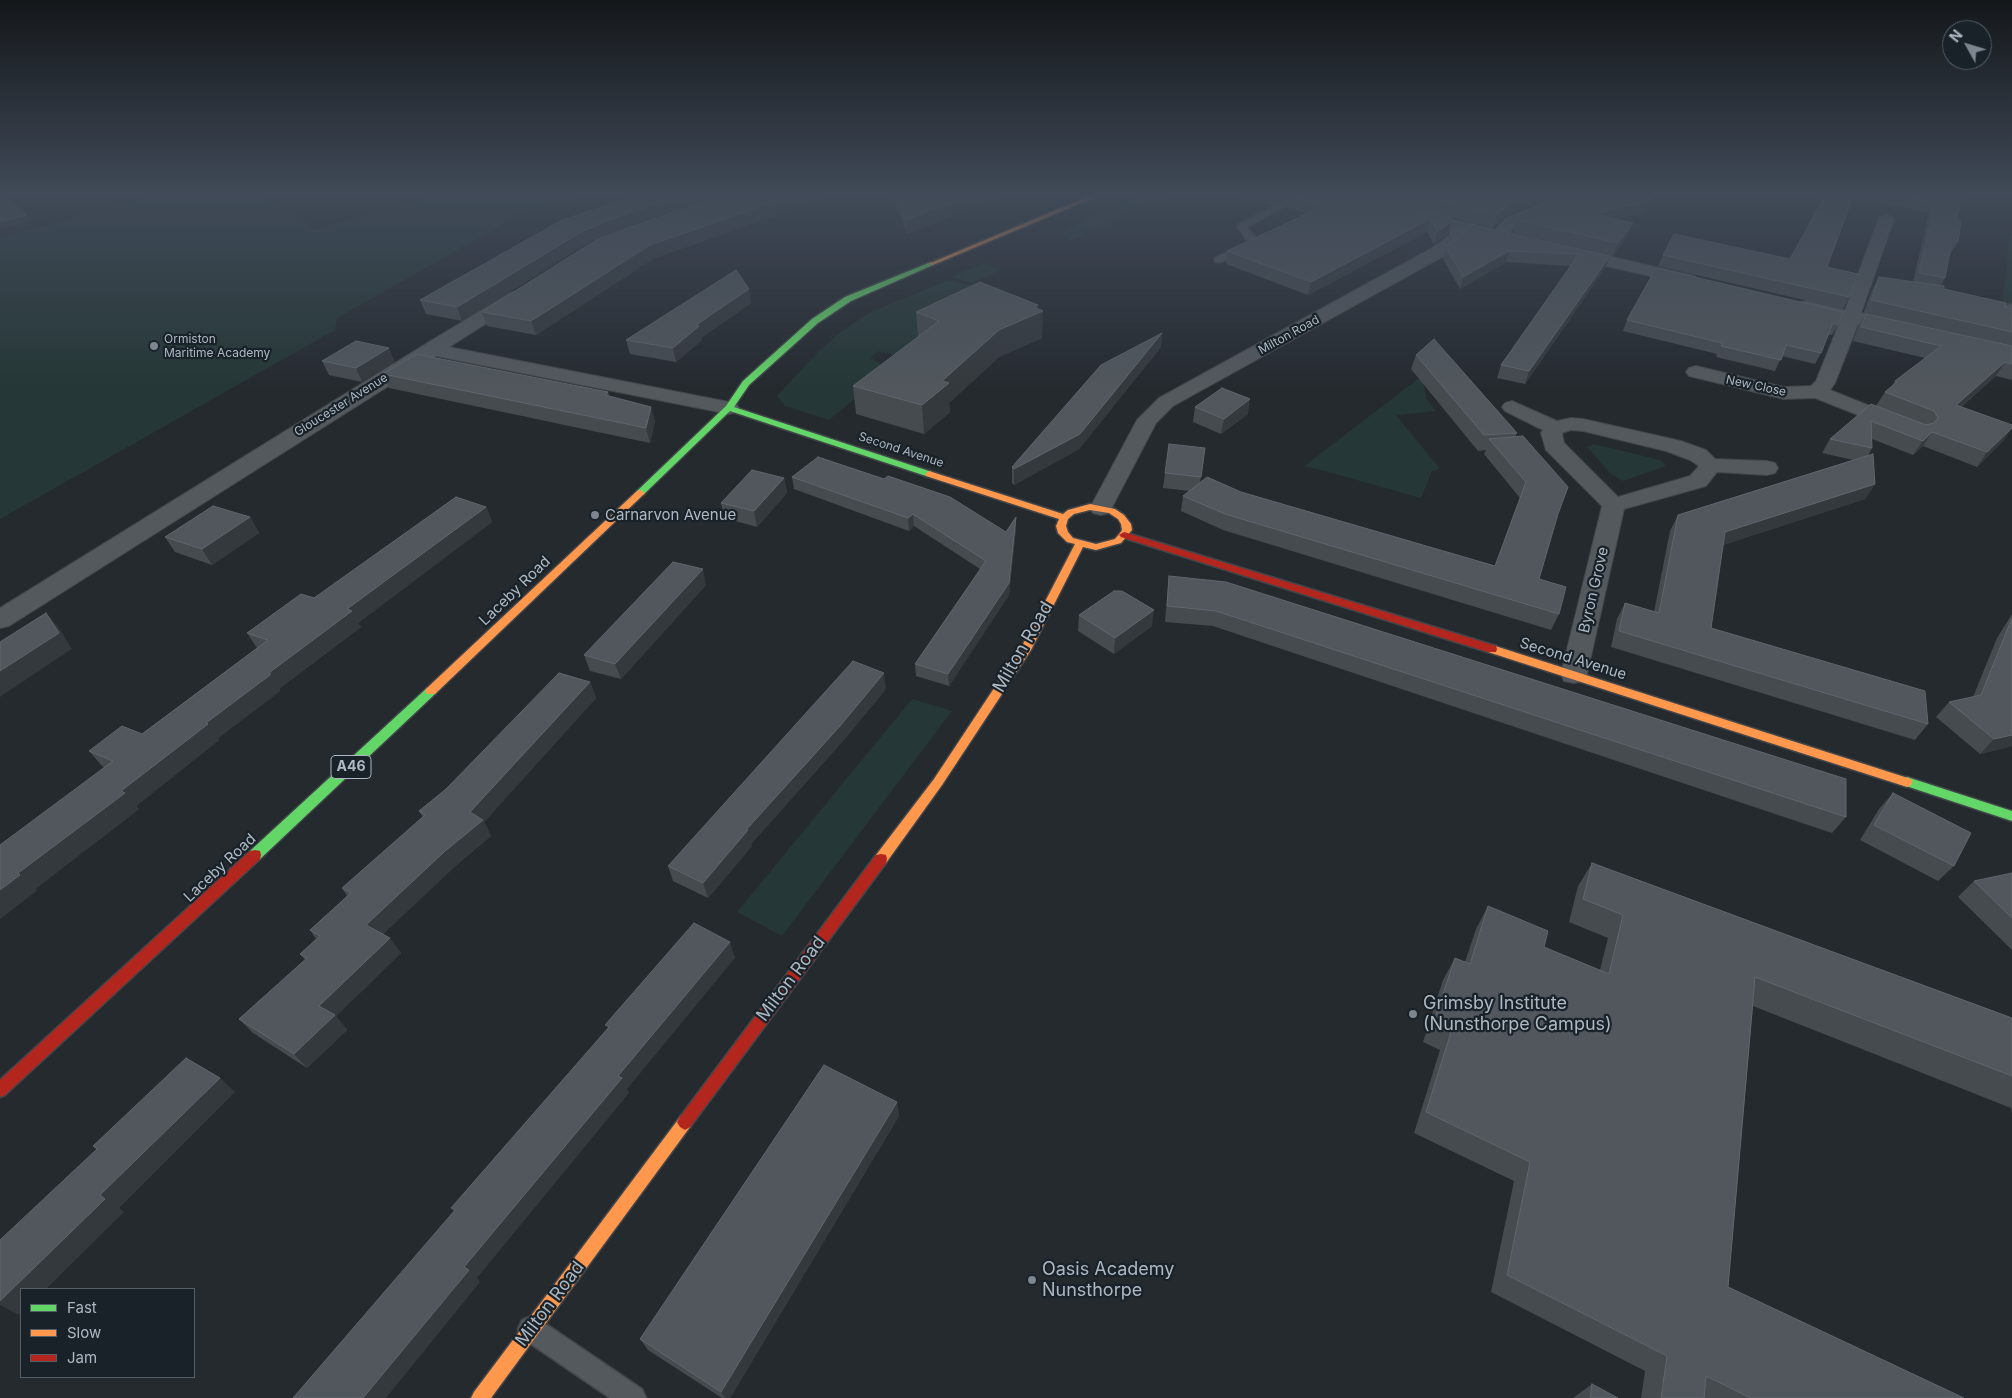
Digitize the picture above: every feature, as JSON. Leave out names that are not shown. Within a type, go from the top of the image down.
[{"type":"main road","name":"Laceby Road","points":[[0,1090],[360,759],[729,408],[746,383],[814,321],[848,299],[943,259]]},
{"type":"main road","name":"Second Avenue","points":[[729,408],[1064,518]]},
{"type":"main road","points":[[1101,508],[1112,511],[1121,517],[1126,524],[1127,530],[1118,541],[1107,545],[1080,544],[1070,540],[1063,533],[1061,526],[1064,518],[1079,509],[1101,508]]},
{"type":"main road","name":"Second Avenue","points":[[1124,536],[1574,674],[2012,816]]},
{"type":"main road","name":"Milton Road","points":[[480,1398],[938,782],[1027,647],[1080,544]]},
{"type":"street","name":"Milton Road","points":[[1101,508],[1147,420],[1166,402],[1425,259]]},
{"type":"street","points":[[1600,259],[1708,284]]},
{"type":"street","points":[[1817,392],[1825,383],[1851,317],[1868,281],[1874,259]]},
{"type":"street","name":"Gloucester Avenue","points":[[0,620],[528,289]]},
{"type":"street","points":[[1794,304],[1917,332]]},
{"type":"street","points":[[431,349],[729,408]]},
{"type":"street","name":"New Close","points":[[1696,372],[1784,393],[1817,392],[1917,431]]},
{"type":"street","points":[[1512,407],[1555,428]]},
{"type":"street","points":[[1709,465],[1706,474],[1698,481],[1614,505],[1554,445],[1551,433],[1555,428],[1572,424],[1583,425],[1664,443],[1698,455],[1709,465],[1767,468]]},
{"type":"street","name":"Byron Grove","points":[[1574,674],[1614,505]]},
{"type":"lane","points":[[1977,302],[2006,308],[2012,306]]},
{"type":"lane","points":[[531,1329],[633,1398]]},
{"type":"shaded area","name":"Ormiston Maritime Academy","points":[[0,259],[441,259],[337,318],[335,330],[0,519]]},
{"type":"shaded area","points":[[2007,259],[2012,259],[2012,307],[2002,304]]},
{"type":"shaded area","points":[[985,263],[1001,270],[972,283],[951,277]]},
{"type":"shaded area","points":[[948,280],[973,286],[904,357],[879,351],[870,358],[890,370],[829,420],[785,406],[777,396],[818,352],[842,331],[871,312]]},
{"type":"shaded area","points":[[1423,375],[1426,398],[1436,411],[1396,415],[1440,469],[1432,471],[1421,498],[1310,467],[1303,467]]},
{"type":"shaded area","points":[[1594,444],[1660,460],[1666,466],[1623,481],[1611,474],[1587,447]]},
{"type":"shaded area","points":[[912,699],[952,711],[782,936],[737,912]]},
{"type":"building","points":[[492,259],[536,259],[457,307],[420,300]]},
{"type":"building","points":[[566,259],[628,259],[531,321],[482,312]]},
{"type":"building","points":[[1249,259],[1354,259],[1311,282]]},
{"type":"building","points":[[1453,259],[1494,259],[1463,277]]},
{"type":"building","points":[[1575,259],[1608,259],[1529,371],[1501,365]]},
{"type":"building","points":[[1682,259],[1830,259],[1827,267],[1858,274],[1849,297]]},
{"type":"building","points":[[1922,259],[1949,259],[1945,278],[1919,273]]},
{"type":"building","points":[[1656,268],[1843,312],[1838,325],[1833,323],[1821,353],[1786,345],[1781,360],[1721,346],[1722,343],[1627,320]]},
{"type":"building","points":[[736,270],[749,289],[696,325],[699,326],[673,348],[626,340]]},
{"type":"building","points":[[1879,277],[1944,286],[1944,289],[2006,303],[2005,307],[2012,309],[2012,332],[1871,300]]},
{"type":"building","points":[[980,282],[1038,305],[1034,307],[1043,311],[999,330],[942,381],[949,383],[922,405],[853,386],[939,321],[916,312]]},
{"type":"building","points":[[1866,314],[2012,346],[2012,364],[2005,362],[1956,405],[2012,425],[2012,428],[1987,452],[1932,432],[1923,441],[1871,421],[1872,448],[1830,439],[1871,404],[1926,425],[1934,423],[1938,418],[1934,411],[1885,392],[1897,382],[1895,381],[1941,346],[1861,327]]},
{"type":"building","points":[[1162,333],[1080,434],[1014,469],[1012,467],[1101,365]]},
{"type":"building","points":[[1434,339],[1517,433],[1484,435],[1416,355]]},
{"type":"building","points":[[356,341],[389,348],[356,368],[322,361]]},
{"type":"building","points":[[416,354],[608,392],[605,395],[651,407],[646,428],[383,374]]},
{"type":"building","points":[[1222,388],[1250,399],[1224,419],[1195,407]]},
{"type":"building","points":[[1523,436],[1568,487],[1539,579],[1566,587],[1559,614],[1225,514],[1183,496],[1207,477],[1241,492],[1495,566],[1526,482],[1489,439]]},
{"type":"building","points":[[1169,444],[1205,448],[1201,477],[1165,473]]},
{"type":"building","points":[[1873,454],[1875,484],[1725,532],[1711,628],[1925,691],[1928,724],[1619,631],[1625,603],[1659,613],[1678,515]]},
{"type":"building","points":[[818,457],[884,479],[888,476],[950,497],[1006,532],[1016,517],[1009,583],[948,674],[915,664],[986,561],[913,514],[908,518],[792,477]]},
{"type":"building","points":[[752,470],[784,478],[754,511],[721,503]]},
{"type":"building","points":[[456,497],[486,507],[347,609],[352,611],[270,672],[270,675],[121,791],[125,793],[18,873],[20,875],[0,890],[0,845],[113,761],[89,751],[122,726],[142,734],[268,640],[247,633],[301,594],[314,598]]},
{"type":"building","points":[[213,506],[250,517],[202,549],[165,537]]},
{"type":"building","points":[[673,562],[703,569],[615,664],[584,655]]},
{"type":"building","points":[[1169,576],[1226,582],[1846,779],[1846,817],[1216,611],[1167,606]]},
{"type":"building","points":[[1114,591],[1122,591],[1154,610],[1115,638],[1079,615]]},
{"type":"building","points":[[46,613],[59,633],[0,671],[0,642]]},
{"type":"building","points":[[2012,619],[2012,735],[1994,739],[1949,702],[1981,695]]},
{"type":"building","points":[[853,661],[884,673],[840,726],[746,830],[748,830],[703,883],[668,866]]},
{"type":"building","points":[[559,673],[590,682],[470,812],[483,820],[444,852],[366,925],[390,938],[319,1006],[335,1015],[294,1054],[239,1019],[307,958],[300,954],[320,936],[310,930],[351,893],[342,888],[425,815],[419,811],[446,789]]},
{"type":"building","points":[[1893,793],[1971,833],[1954,866],[1874,825]]},
{"type":"building","points":[[1592,863],[2012,1018],[2012,1076],[1755,977],[1728,1287],[1964,1398],[1751,1398],[1706,1376],[1704,1398],[1661,1398],[1667,1356],[1507,1275],[1530,1162],[1426,1112],[1452,1029],[1434,1021],[1455,958],[1470,964],[1488,906],[1548,931],[1544,947],[1609,974],[1623,915],[1583,899]]},
{"type":"building","points":[[2012,873],[2012,918],[1974,881]]},
{"type":"building","points":[[694,923],[730,942],[618,1076],[622,1078],[464,1267],[469,1270],[363,1398],[293,1398],[455,1210],[451,1208],[609,1027],[605,1025]]},
{"type":"building","points":[[186,1058],[220,1078],[100,1195],[105,1199],[0,1301],[0,1240],[97,1149],[93,1146]]},
{"type":"building","points":[[824,1065],[897,1102],[721,1392],[640,1339]]},
{"type":"building","points":[[1592,1384],[1618,1398],[1590,1398]]},
{"type":"traffic: fast","points":[[640,493],[729,408],[746,383],[815,321],[848,299],[931,264]]},
{"type":"traffic: fast","points":[[729,408],[929,474]]},
{"type":"traffic: fast","points":[[255,855],[431,691]]},
{"type":"traffic: fast","points":[[1907,782],[2012,816]]},
{"type":"traffic: slow","points":[[931,264],[942,259]]},
{"type":"traffic: slow","points":[[929,474],[1064,518]]},
{"type":"traffic: slow","points":[[431,691],[640,493]]},
{"type":"traffic: slow","points":[[1090,507],[1112,511],[1121,517],[1126,524],[1127,530],[1124,535],[1118,541],[1096,547],[1070,540],[1063,533],[1061,526],[1064,518],[1071,512],[1090,507]]},
{"type":"traffic: slow","points":[[881,859],[938,782],[1027,647],[1080,544]]},
{"type":"traffic: slow","points":[[1492,649],[1907,782]]},
{"type":"traffic: slow","points":[[480,1398],[685,1122]]},
{"type":"traffic: jam","points":[[1124,535],[1492,649]]},
{"type":"traffic: jam","points":[[0,1090],[255,855]]},
{"type":"traffic: jam","points":[[685,1122],[881,859]]},
{"type":"place","name":"Ormiston Maritime Academy","points":[[154,346]]},
{"type":"place","name":"Carnarvon Avenue","points":[[595,515]]},
{"type":"place","name":"Grimsby Institute (Nunsthorpe Campus)","points":[[1413,1014]]},
{"type":"place","name":"Oasis Academy Nunsthorpe","points":[[1032,1280]]}]
